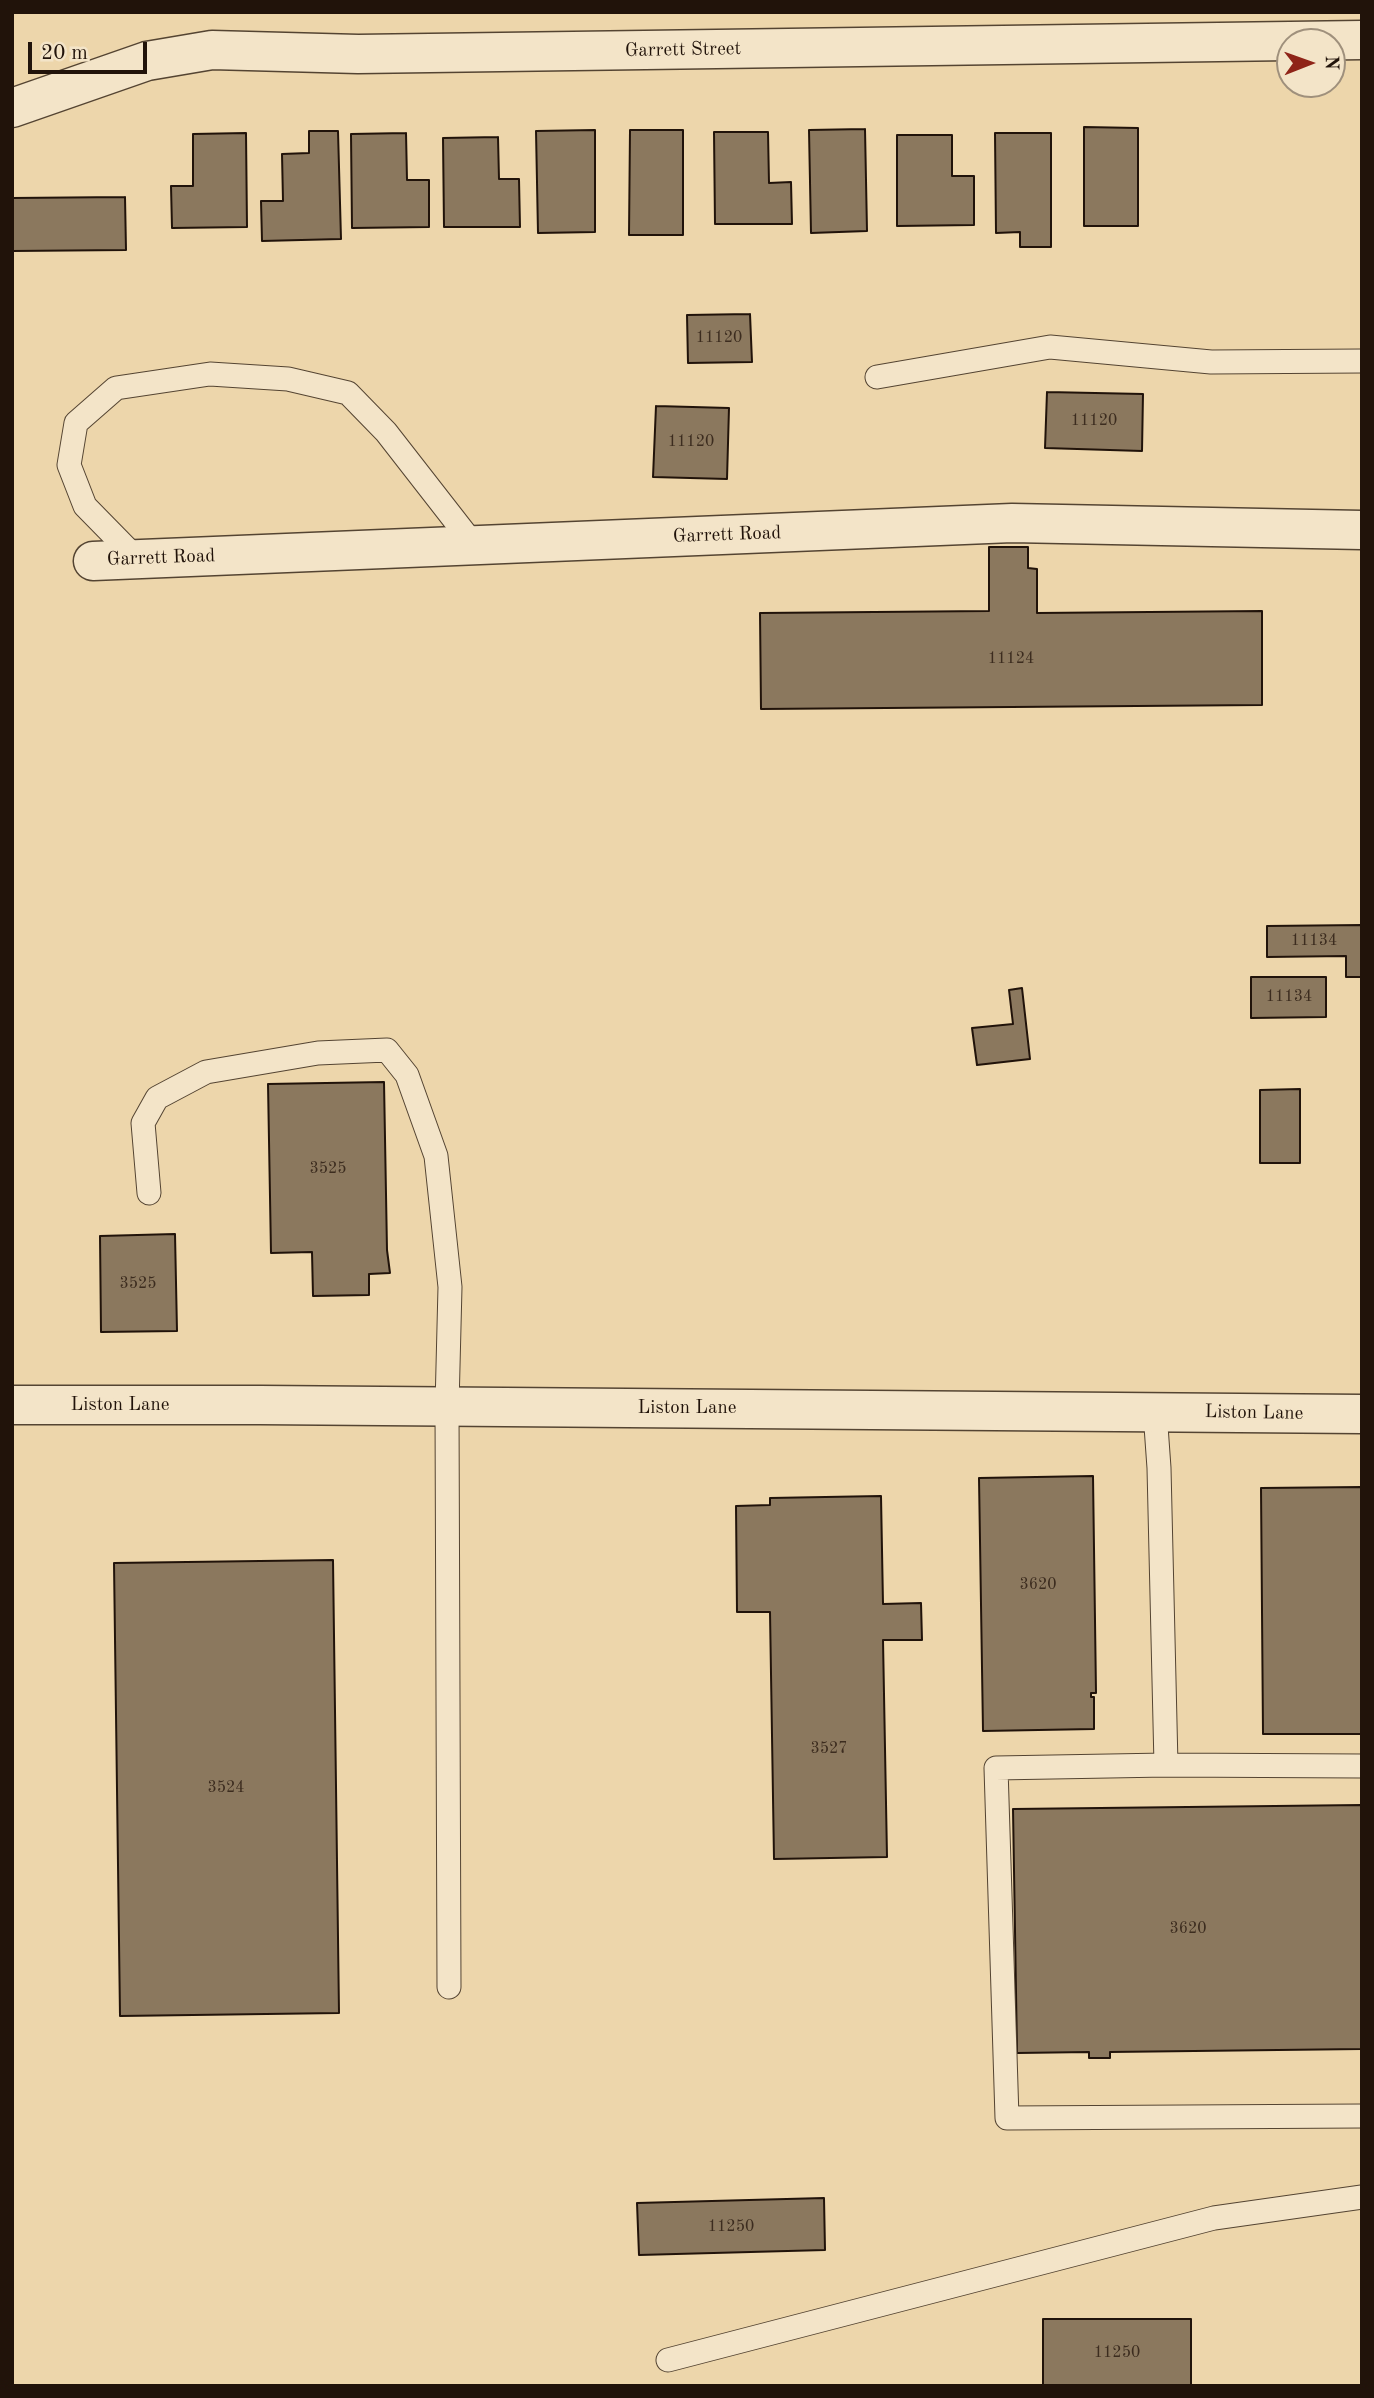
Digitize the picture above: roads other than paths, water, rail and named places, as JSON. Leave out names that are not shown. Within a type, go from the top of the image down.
[{"type":"street","name":"Garrett Street","points":[[12,107],[147,61],[212,50],[358,54],[1362,40]]},
{"type":"street","name":"Garrett Road","points":[[93,561],[1012,523],[1362,530]]},
{"type":"street","name":"Liston Lane","points":[[12,1405],[1362,1414]]},
{"type":"lane","points":[[877,377],[1051,347],[1211,362],[1362,361]]},
{"type":"lane","points":[[137,559],[85,506],[69,465],[76,423],[117,388],[210,374],[288,379],[348,393],[386,432],[474,545]]},
{"type":"lane","points":[[149,1193],[143,1123],[157,1098],[206,1072],[318,1053],[387,1050],[407,1075],[436,1156],[450,1287],[447,1406],[449,1987]]},
{"type":"lane","points":[[1155,1412],[1159,1468],[1166,1765]]},
{"type":"lane","points":[[1362,1766],[996,1768],[1007,2118],[1362,2116]]},
{"type":"lane","points":[[668,2360],[1214,2218],[1362,2197]]}]
